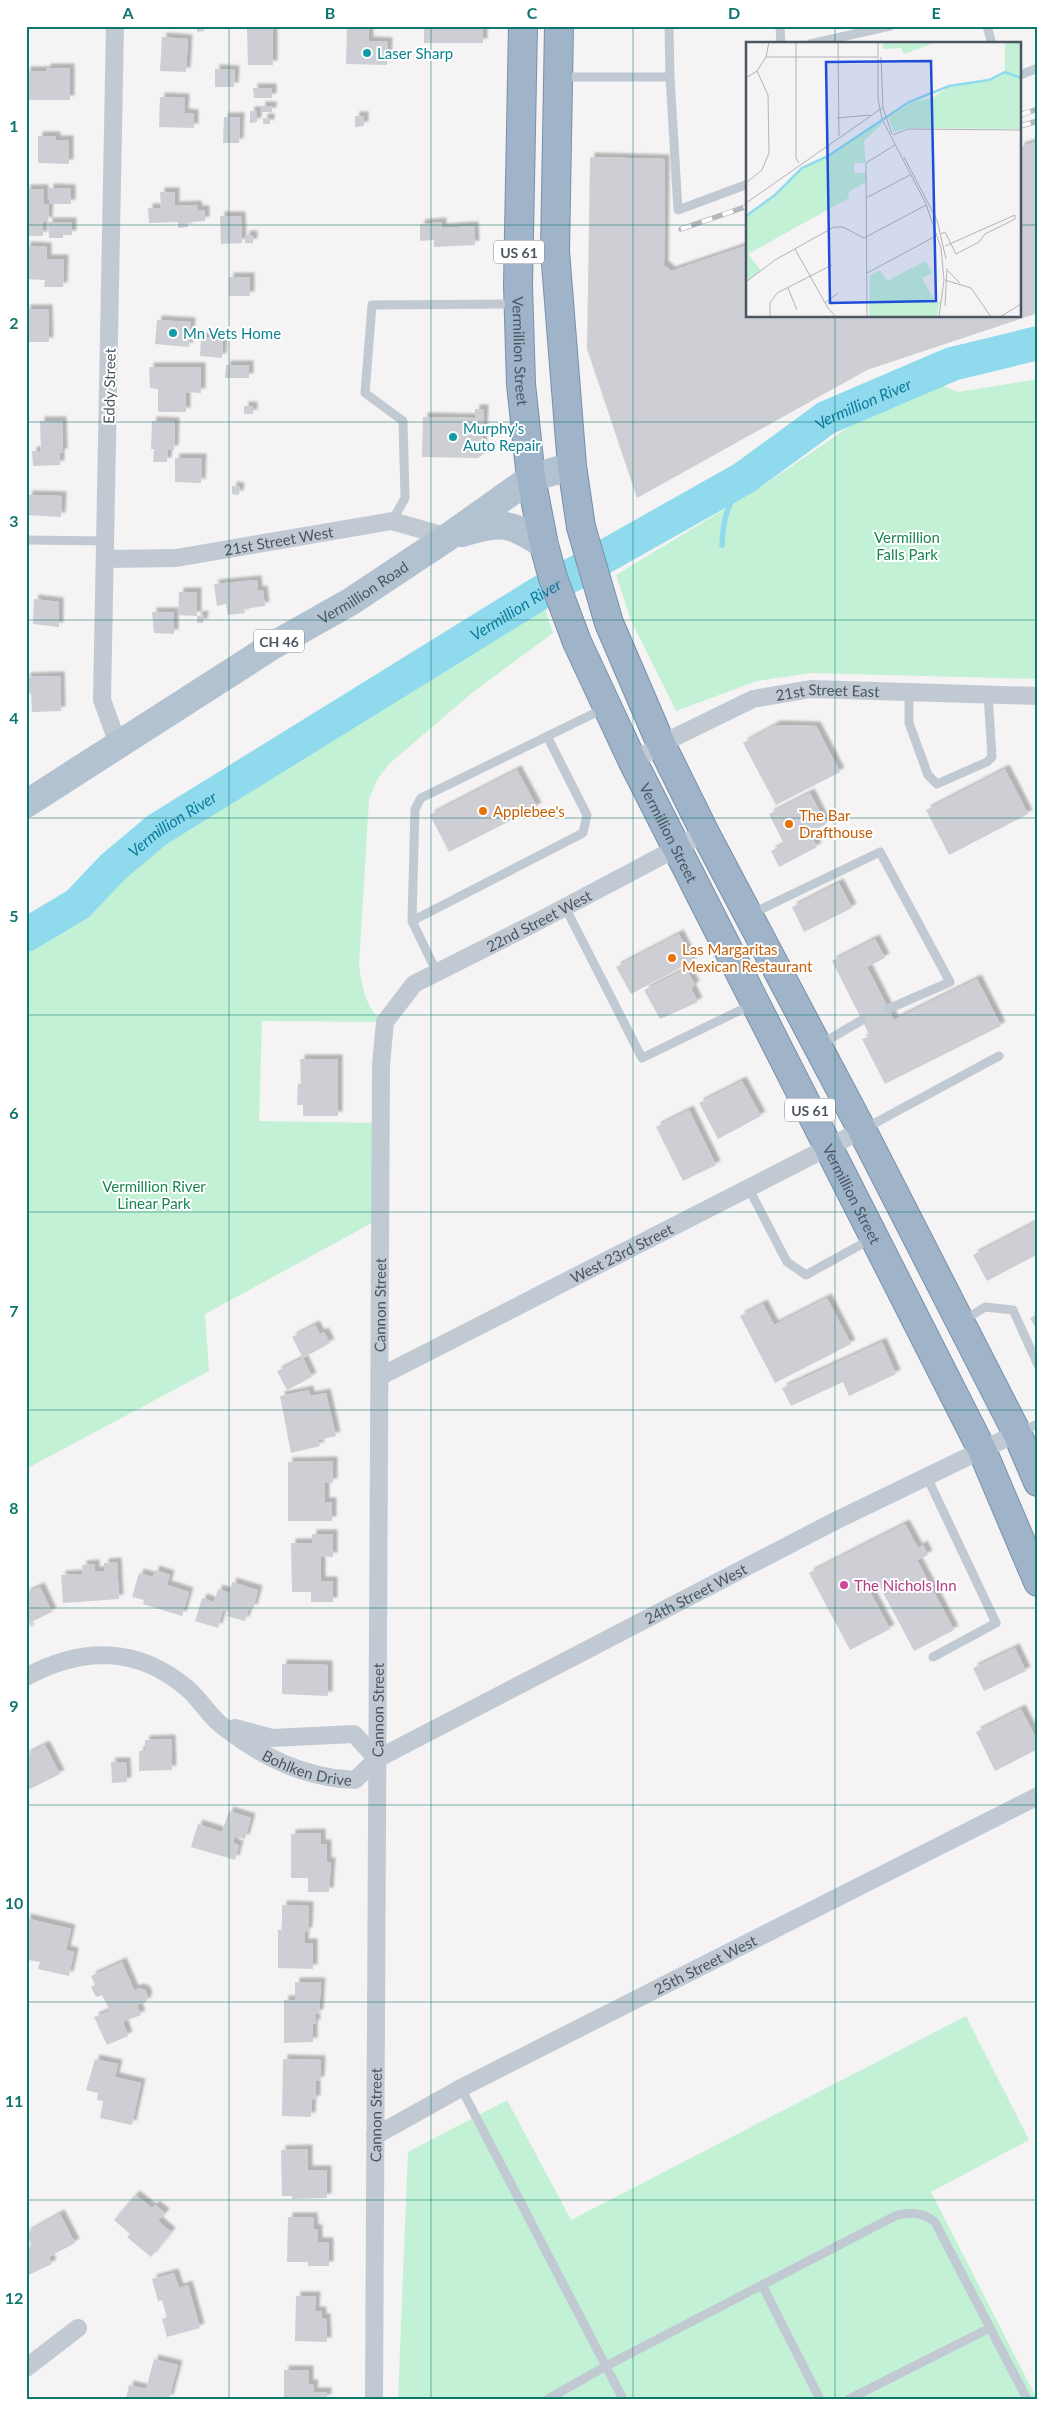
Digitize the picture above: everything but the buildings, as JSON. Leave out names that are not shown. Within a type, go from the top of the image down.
[{"type":"highway","name":"Vermillion Street","points":[[523,26],[519,304],[521,384],[531,478],[544,545],[553,578],[577,642],[632,762],[982,1450],[1038,1582]]},
{"type":"highway","name":"US 61","points":[[559,26],[556,251],[572,466],[582,527],[610,623],[661,744],[705,832],[862,1130],[960,1323],[1027,1428],[1038,1482]]},
{"type":"main road","name":"Vermillion Road","points":[[26,804],[272,646],[350,602],[448,537],[531,478],[572,466]]},
{"type":"main road","points":[[448,537],[498,524],[518,529],[544,545]]},
{"type":"street","name":"Eddy Street","points":[[115,26],[102,700],[118,744]]},
{"type":"street","name":"21st Street West","points":[[106,559],[176,558],[392,521],[448,537]]},
{"type":"street","name":"21st Street East","points":[[632,762],[661,744],[753,699],[811,690],[1038,696]]},
{"type":"street","name":"22nd Street West","points":[[385,1022],[414,984],[565,908],[705,832]]},
{"type":"street","name":"Cannon Street","points":[[374,2399],[381,1376],[381,1065],[385,1022]]},
{"type":"street","name":"West 23rd Street","points":[[381,1376],[862,1130]]},
{"type":"street","name":"24th Street West","points":[[377,1759],[837,1520],[1027,1428]]},
{"type":"street","name":"Bohlken Drive","points":[[26,1676],[57,1662],[84,1656],[113,1654],[144,1662],[170,1676],[206,1707],[218,1723],[271,1758],[302,1772],[331,1779],[355,1780],[377,1759],[354,1734],[272,1738],[218,1723]]},
{"type":"street","name":"25th Street West","points":[[375,2136],[461,2088],[1038,1796]]},
{"type":"street","points":[[26,2368],[78,2328]]},
{"type":"lane","points":[[669,26],[678,210],[746,185]]},
{"type":"lane","points":[[780,26],[781,42]]},
{"type":"lane","points":[[819,42],[890,26]]},
{"type":"lane","points":[[987,26],[991,42]]},
{"type":"lane","points":[[1022,74],[1038,68]]},
{"type":"lane","points":[[558,77],[670,77]]},
{"type":"lane","points":[[392,521],[405,498],[403,421],[365,392],[372,305],[519,304]]},
{"type":"lane","points":[[26,540],[106,541]]},
{"type":"lane","points":[[909,692],[910,723],[928,775],[937,784],[987,762],[992,757],[988,694]]},
{"type":"lane","points":[[437,973],[412,920],[414,809],[421,798],[607,707]]},
{"type":"lane","points":[[412,920],[583,833],[587,815],[547,736]]},
{"type":"lane","points":[[748,915],[880,852],[950,982],[888,1009]]},
{"type":"lane","points":[[565,908],[642,1058],[755,1003]]},
{"type":"lane","points":[[818,1046],[862,1020]]},
{"type":"lane","points":[[862,1130],[999,1056]]},
{"type":"lane","points":[[749,1189],[787,1262],[806,1275],[875,1237]]},
{"type":"lane","points":[[960,1323],[985,1307],[1013,1310],[1038,1365]]},
{"type":"lane","points":[[927,1477],[996,1623],[933,1657]]},
{"type":"lane","points":[[461,2088],[623,2399]]},
{"type":"lane","points":[[548,2399],[606,2366],[897,2215],[910,2212],[925,2214],[935,2222],[1027,2399]]},
{"type":"lane","points":[[762,2285],[820,2399]]},
{"type":"lane","points":[[849,2399],[990,2328]]},
{"type":"green space","name":"Vermillion Falls Park","points":[[1038,379],[1038,679],[811,673],[757,681],[676,711],[631,620],[616,575],[764,485],[862,418],[937,383],[958,392]]},
{"type":"green space","name":"Vermillion River Linear Park","points":[[540,593],[553,633],[473,692],[389,764],[377,780],[369,799],[359,966],[369,1005],[378,1017],[385,1022],[262,1021],[259,1121],[381,1123],[381,1218],[205,1314],[209,1371],[26,1469],[26,935],[78,904],[114,867],[157,830]]},
{"type":"green space","points":[[966,2016],[1029,2140],[931,2192],[1037,2399],[398,2399],[408,2152],[507,2100],[571,2220]]},
{"type":"waterway","name":"Vermillion River","points":[[26,935],[78,904],[113,867],[157,830],[540,593],[744,478],[826,418],[952,364],[1038,343]]},
{"type":"waterway","points":[[722,545],[728,510],[744,478]]},
{"type":"railway","points":[[1022,114],[1038,109]]},
{"type":"railway","points":[[1022,125],[1038,121]]},
{"type":"railway","points":[[681,229],[746,207]]},
{"type":"place","name":"Laser Sharp","points":[[367,53]]},
{"type":"place","name":"Mn Vets Home","points":[[173,333]]},
{"type":"place","name":"Murphy's Auto Repair","points":[[453,437]]},
{"type":"place","name":"Applebee's","points":[[483,811]]},
{"type":"place","name":"The Bar Drafthouse","points":[[789,824]]},
{"type":"place","name":"Las Margaritas Mexican Restaurant","points":[[672,958]]},
{"type":"place","name":"The Nichols Inn","points":[[844,1585]]}]
